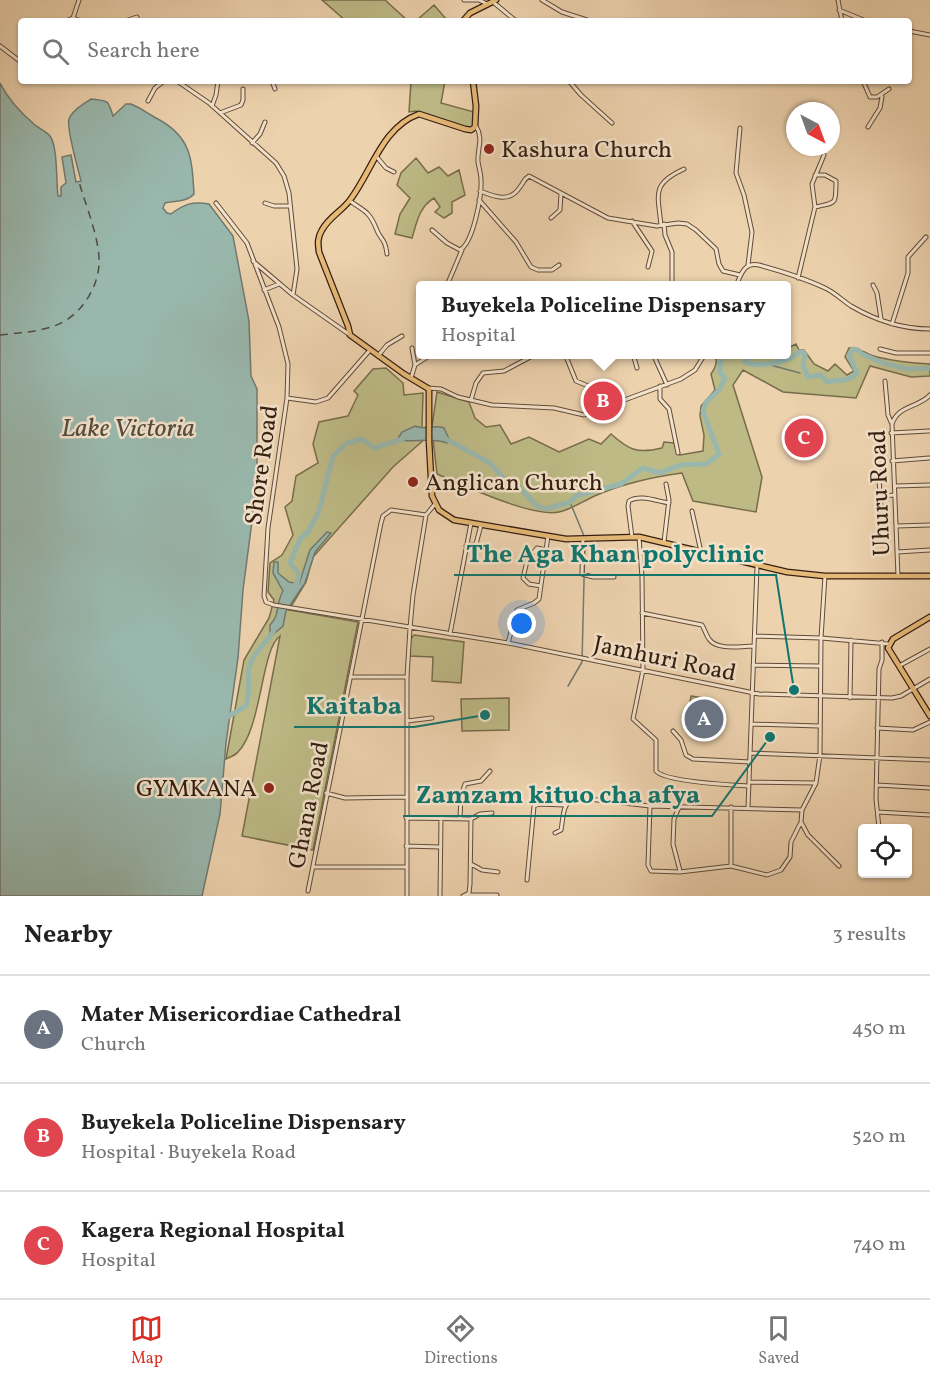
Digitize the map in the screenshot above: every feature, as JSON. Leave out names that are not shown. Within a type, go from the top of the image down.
[{"type":"main road","points":[[466,18],[470,13],[492,2]]},
{"type":"main road","points":[[473,84],[476,126],[473,129],[465,129],[423,115],[417,115],[402,123],[383,143],[350,201],[329,220],[318,240],[319,252],[350,333],[378,356],[428,388],[432,496],[439,510],[450,518],[548,536],[585,539],[639,537],[757,567],[825,576],[930,576]]},
{"type":"main road","points":[[930,616],[893,639],[888,648],[930,716]]},
{"type":"street","points":[[72,18],[79,0]]},
{"type":"street","points":[[464,0],[492,2],[512,18]]},
{"type":"street","points":[[542,0],[562,12],[581,18]]},
{"type":"street","points":[[838,0],[841,18]]},
{"type":"street","points":[[73,2],[78,5]]},
{"type":"street","points":[[839,10],[859,18]]},
{"type":"street","points":[[912,32],[930,35]]},
{"type":"street","points":[[0,46],[18,60]]},
{"type":"street","points":[[148,101],[155,88],[160,84]]},
{"type":"street","points":[[181,84],[212,106],[280,169],[287,183],[297,269],[293,295]]},
{"type":"street","points":[[212,106],[218,84]]},
{"type":"street","points":[[273,84],[275,89]]},
{"type":"street","points":[[572,84],[612,123]]},
{"type":"street","points":[[864,84],[869,96],[873,98],[889,89]]},
{"type":"street","points":[[220,113],[241,105],[243,89]]},
{"type":"street","points":[[868,127],[880,108],[881,95]]},
{"type":"street","points":[[252,143],[260,134],[265,122]]},
{"type":"street","points":[[448,281],[473,228],[479,200],[482,183],[478,159],[481,139],[476,126]]},
{"type":"street","points":[[737,281],[748,265],[752,232],[744,195],[736,173],[740,128]]},
{"type":"street","points":[[376,156],[386,168],[394,172]]},
{"type":"street","points":[[798,278],[815,207],[812,184],[824,156]]},
{"type":"street","points":[[672,281],[672,252],[665,235],[658,199],[660,187],[669,176],[684,169]]},
{"type":"street","points":[[815,175],[825,175],[836,183],[832,203],[815,207]]},
{"type":"street","points":[[480,191],[498,197],[511,197],[529,176],[603,216],[663,225],[684,223],[693,227],[716,249],[723,271],[740,275]]},
{"type":"street","points":[[551,218],[560,210],[561,193]]},
{"type":"street","points":[[479,200],[516,242],[531,267],[543,271],[559,266]]},
{"type":"street","points":[[350,201],[374,220],[376,228],[386,242],[387,254]]},
{"type":"street","name":"Shore Road","points":[[216,203],[245,240],[286,350],[287,398],[268,528],[264,598],[266,602],[274,606],[410,628]]},
{"type":"street","points":[[265,203],[274,206],[290,206]]},
{"type":"street","points":[[632,221],[652,251],[648,267]]},
{"type":"street","points":[[432,230],[447,243],[462,249]]},
{"type":"street","points":[[892,324],[908,273],[908,257],[926,237]]},
{"type":"street","points":[[253,261],[293,295],[350,333]]},
{"type":"street","points":[[748,265],[759,265],[826,288],[859,310],[892,324],[911,329],[930,329]]},
{"type":"street","points":[[264,290],[279,284]]},
{"type":"street","points":[[873,285],[877,293],[881,319]]},
{"type":"street","points":[[378,356],[387,345],[402,336]]},
{"type":"street","points":[[411,378],[416,365],[412,348]]},
{"type":"street","points":[[880,349],[896,353],[930,353]]},
{"type":"street","points":[[287,398],[316,402],[328,398],[370,350]]},
{"type":"street","points":[[416,365],[425,359]]},
{"type":"street","points":[[471,401],[476,383],[483,373],[504,371],[527,359]]},
{"type":"street","points":[[568,359],[576,381],[593,388],[599,410]]},
{"type":"street","points":[[635,359],[638,368]]},
{"type":"street","points":[[656,359],[667,385]]},
{"type":"street","points":[[428,388],[441,389],[471,401],[492,405],[554,408],[579,415],[667,385],[695,370],[702,359]]},
{"type":"street","points":[[885,381],[891,424]]},
{"type":"street","points":[[660,387],[660,399],[669,409],[678,453]]},
{"type":"street","name":"Uhuru Road","points":[[898,576],[891,424],[898,413],[919,404],[930,395]]},
{"type":"street","points":[[891,433],[928,431]]},
{"type":"street","points":[[892,461],[929,458]]},
{"type":"street","points":[[878,466],[881,507]]},
{"type":"street","points":[[664,542],[669,503],[666,484]]},
{"type":"street","points":[[895,486],[930,485]]},
{"type":"street","points":[[880,496],[895,495]]},
{"type":"street","points":[[632,537],[629,501],[642,498],[669,503]]},
{"type":"street","points":[[407,896],[407,677],[410,628],[426,515],[435,504]]},
{"type":"street","name":"Ghana Road","points":[[308,891],[383,516],[391,510],[426,515]]},
{"type":"street","points":[[692,511],[701,552]]},
{"type":"street","points":[[450,634],[471,523]]},
{"type":"street","points":[[466,546],[476,544],[481,524]]},
{"type":"street","points":[[897,525],[930,525]]},
{"type":"street","points":[[508,643],[517,610],[538,600],[548,536]]},
{"type":"street","points":[[639,537],[642,570],[643,670],[633,719],[657,740],[655,765],[657,774],[674,779],[749,784],[816,783]]},
{"type":"street","points":[[585,539],[582,574],[593,577],[614,577]]},
{"type":"street","points":[[541,586],[529,584],[523,578],[527,561],[537,549],[546,550]]},
{"type":"street","points":[[897,552],[930,550]]},
{"type":"street","points":[[748,808],[757,567]]},
{"type":"street","points":[[650,806],[649,869],[654,872],[680,872],[731,866],[767,875],[781,870],[790,857],[791,842],[801,822],[802,810],[816,783],[820,755],[819,697],[825,576]]},
{"type":"street","points":[[642,613],[702,625],[708,638],[716,644],[754,645]]},
{"type":"street","name":"Jamhuri Road","points":[[410,628],[508,643],[759,694],[878,699],[901,696],[930,679]]},
{"type":"street","points":[[755,636],[821,638],[889,644]]},
{"type":"street","points":[[850,699],[851,640]]},
{"type":"street","points":[[878,824],[877,728],[882,642]]},
{"type":"street","points":[[899,666],[930,649]]},
{"type":"street","points":[[882,656],[890,652]]},
{"type":"street","points":[[753,665],[820,666]]},
{"type":"street","points":[[350,677],[407,677]]},
{"type":"street","points":[[753,702],[759,694]]},
{"type":"street","points":[[408,721],[432,718]]},
{"type":"street","points":[[877,728],[913,730],[930,722]]},
{"type":"street","points":[[751,724],[819,726]]},
{"type":"street","points":[[674,731],[681,740],[686,754],[693,759],[750,762]]},
{"type":"street","points":[[750,753],[930,760]]},
{"type":"street","points":[[460,818],[465,784],[481,782],[490,771]]},
{"type":"street","points":[[877,785],[930,788]]},
{"type":"street","points":[[326,793],[345,798],[406,797]]},
{"type":"street","points":[[527,880],[534,807],[539,804],[564,806],[574,798],[580,798],[650,806],[802,810]]},
{"type":"street","points":[[555,833],[561,830],[564,806]]},
{"type":"street","points":[[679,807],[674,819],[673,844],[680,872]]},
{"type":"street","points":[[731,807],[731,866]]},
{"type":"street","points":[[877,812],[930,815]]},
{"type":"street","points":[[406,818],[471,819],[480,814],[492,813]]},
{"type":"street","points":[[440,896],[441,818]]},
{"type":"street","points":[[465,896],[470,889],[471,819]]},
{"type":"street","points":[[801,822],[808,835],[839,866]]},
{"type":"street","points":[[406,846],[440,847]]},
{"type":"street","points":[[471,864],[482,870],[498,872]]},
{"type":"street","points":[[314,867],[406,867]]},
{"type":"street","points":[[465,896],[497,895]]},
{"type":"shaded area","points":[[322,0],[385,0],[405,18],[343,18]]},
{"type":"shaded area","points":[[434,5],[445,18],[419,18]]},
{"type":"shaded area","points":[[411,84],[444,84],[441,103],[474,112],[475,125],[464,127],[416,111],[409,112]]},
{"type":"shaded area","points":[[416,158],[428,173],[439,167],[448,176],[459,170],[465,195],[452,202],[452,213],[444,218],[435,212],[440,207],[434,198],[429,202],[419,215],[412,238],[395,234],[400,214],[410,198],[397,185],[401,173]]},
{"type":"shaded area","points":[[796,344],[799,350],[804,350],[814,364],[828,371],[835,364],[847,375],[854,371],[845,357],[849,348],[853,348],[873,356],[930,364],[930,376],[911,377],[870,366],[856,398],[783,392],[743,370],[733,385],[762,477],[756,512],[693,501],[682,473],[618,487],[559,512],[547,513],[533,510],[516,506],[437,474],[433,439],[426,438],[393,467],[313,557],[306,582],[289,610],[358,622],[313,850],[242,836],[280,636],[269,656],[257,708],[246,741],[237,753],[226,759],[244,660],[269,618],[274,600],[268,592],[270,563],[282,555],[293,535],[285,507],[292,501],[296,476],[318,463],[313,444],[319,422],[348,416],[358,395],[354,391],[373,369],[386,368],[403,383],[404,395],[423,393],[422,428],[432,426],[437,392],[469,402],[475,418],[486,427],[500,425],[511,444],[529,437],[559,452],[589,439],[601,444],[611,434],[628,447],[646,451],[662,448],[664,442],[674,443],[680,455],[703,451],[701,406],[715,390],[711,374],[716,365],[716,359],[791,359],[791,346]]},
{"type":"shaded area","points":[[414,635],[464,642],[461,683],[432,681],[433,657],[409,656],[410,640]]},
{"type":"shaded area","points":[[691,696],[703,698],[703,717],[701,719],[694,716],[690,710]]},
{"type":"shaded area","points":[[509,698],[509,730],[462,731],[461,699]]},
{"type":"water","name":"Lake Victoria","points":[[0,83],[20,111],[47,133],[53,141],[58,196],[61,196],[61,187],[66,183],[62,157],[71,155],[76,182],[81,181],[69,130],[69,119],[73,113],[91,99],[107,102],[113,116],[126,104],[131,104],[168,125],[183,140],[187,149],[192,169],[194,194],[184,200],[165,203],[163,208],[171,214],[189,204],[209,204],[233,236],[249,321],[251,376],[257,389],[257,483],[243,590],[238,658],[226,743],[220,814],[202,896],[0,896]]},
{"type":"water","points":[[415,426],[444,428],[450,441],[447,443],[435,440],[397,440],[402,432]]},
{"type":"water","points":[[327,532],[331,533],[315,552],[305,583],[286,611],[283,626],[270,637],[270,625],[276,617],[283,591],[273,573],[274,562],[278,562],[278,573],[289,582],[299,584],[310,550]]},
{"type":"waterway","points":[[791,358],[803,352],[805,355],[803,365],[808,377],[821,375],[827,382],[846,379],[857,373],[849,355],[853,349],[883,363],[907,369],[930,368]]},
{"type":"waterway","points":[[446,439],[490,463],[503,478],[518,486],[537,506],[546,509],[570,502],[576,496],[621,484],[643,468],[660,473],[680,465],[706,464],[719,454],[703,411],[706,402],[719,390],[725,378],[720,373],[721,359]]},
{"type":"waterway","points":[[748,359],[745,362],[750,364],[774,363],[789,359]]},
{"type":"waterway","points":[[763,363],[800,373]]},
{"type":"waterway","points":[[293,587],[297,583],[299,574],[290,563],[300,539],[308,532],[319,511],[333,456],[347,443],[362,439],[374,448],[403,439]]},
{"type":"waterway","points":[[570,502],[584,536]]},
{"type":"waterway","points":[[568,686],[582,662],[585,540]]},
{"type":"waterway","points":[[227,717],[246,706],[249,668],[256,653],[273,632]]},
{"type":"ferry route","points":[[0,335],[41,330],[64,322],[81,308],[93,289],[99,268],[98,248],[79,182]]},
{"type":"place","name":"Kashura Church","points":[[489,149]]},
{"type":"place","name":"Buyekela Policeline Dispensary","points":[[603,401]]},
{"type":"place","name":"Kagera Regional Hospital","points":[[804,438]]},
{"type":"place","name":"Anglican Church","points":[[413,482]]},
{"type":"place","name":"The Aga Khan polyclinic","points":[[794,690]]},
{"type":"place","name":"Kaitaba","points":[[485,715]]},
{"type":"place","name":"Mater Misericordiae Cathedral","points":[[704,719]]},
{"type":"place","name":"Zamzam kituo cha afya","points":[[770,737]]},
{"type":"place","name":"GYMKANA","points":[[269,788]]}]
